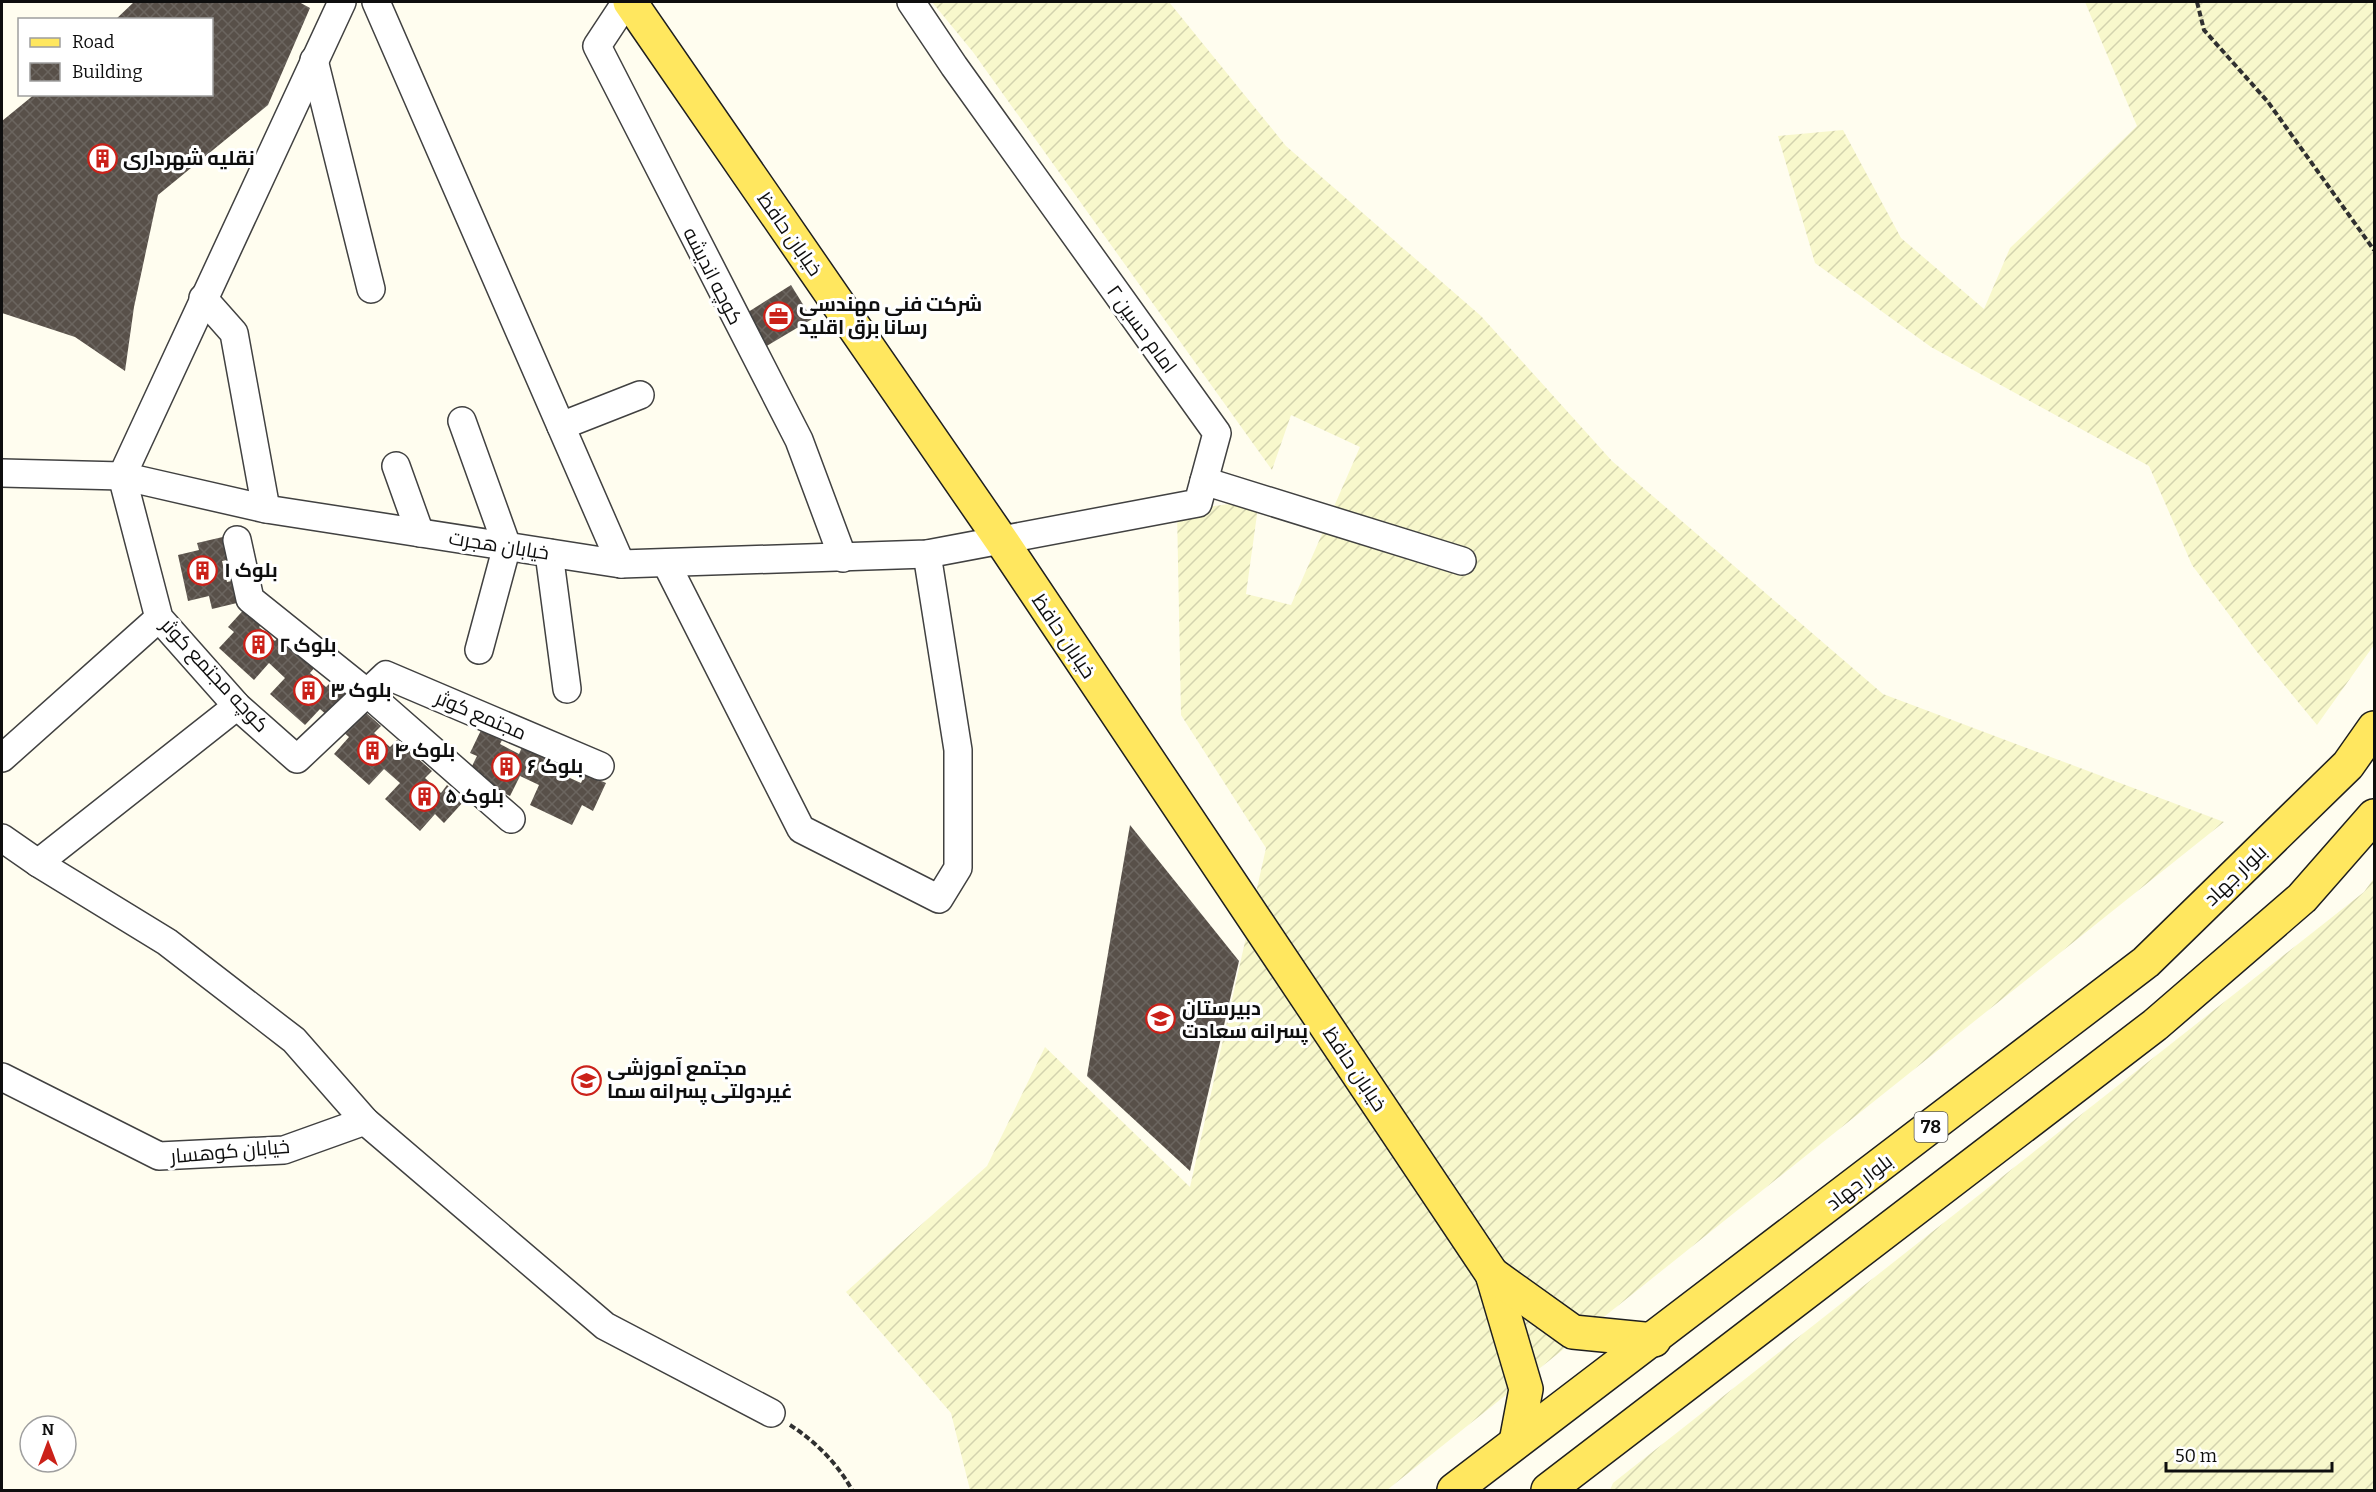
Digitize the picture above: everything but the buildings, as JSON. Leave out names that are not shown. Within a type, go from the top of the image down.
[{"type":"main road","name":"خیابان حافظ","points":[[628,2],[1000,540],[1492,1275]]},
{"type":"main road","name":"بلوار جهاد","points":[[1454,1491],[2146,962],[2348,765],[2374,728]]},
{"type":"main road","points":[[1548,1491],[2155,1025],[2302,898],[2374,816]]},
{"type":"main road","points":[[1492,1275],[1573,1332],[1654,1340]]},
{"type":"main road","points":[[1492,1275],[1526,1389],[1516,1442]]},
{"type":"street","points":[[122,476],[342,2]]},
{"type":"street","points":[[376,2],[621,564]]},
{"type":"street","name":"کوچه اندیشه","points":[[628,2],[597,46],[799,440],[843,558]]},
{"type":"street","name":"امام حسین ۲","points":[[911,2],[954,66],[1217,433],[1198,503],[1000,540]]},
{"type":"street","points":[[315,60],[371,290]]},
{"type":"street","points":[[203,298],[234,333],[266,509]]},
{"type":"street","points":[[561,426],[640,395]]},
{"type":"street","points":[[462,420],[507,546],[479,650]]},
{"type":"street","points":[[396,466],[420,533]]},
{"type":"street","name":"خیابان هجرت","points":[[2,473],[122,476],[266,509],[621,564],[927,554],[1000,540]]},
{"type":"street","name":"کوچه مجتمع کوثر","points":[[122,476],[159,618],[237,706],[297,759]]},
{"type":"street","points":[[1204,481],[1462,561]]},
{"type":"street","points":[[237,540],[250,599],[366,692],[511,819]]},
{"type":"street","points":[[549,553],[567,689]]},
{"type":"street","points":[[666,563],[801,829],[939,899],[958,868],[958,750],[927,554]]},
{"type":"street","points":[[2,758],[159,618]]},
{"type":"street","name":"مجتمع کوثر","points":[[297,759],[386,675],[600,766]]},
{"type":"street","points":[[38,863],[237,706]]},
{"type":"street","points":[[2,838],[38,863],[167,942],[294,1040],[365,1121],[605,1326],[771,1413]]},
{"type":"street","name":"خیابان کوهسار","points":[[2,1077],[159,1156],[284,1150],[365,1121]]},
{"type":"path","points":[[2197,2],[2204,30],[2268,102],[2374,250]]},
{"type":"path","points":[[771,1413],[807,1435],[842,1473],[852,1491]]},
{"type":"green space","points":[[932,2],[1169,2],[1286,146],[1481,316],[1612,461],[1883,694],[2224,822],[1387,1490],[970,1490],[951,1413],[846,1292],[987,1166],[1045,1047],[1190,1187],[1266,848],[1181,715],[1177,511],[1259,500],[1246,594],[1291,605],[1360,447],[1291,415],[1272,470],[973,52]]},
{"type":"green space","points":[[2085,2],[2374,2],[2374,645],[2317,725],[2257,652],[2192,565],[2149,466],[1931,347],[1815,263],[1778,136],[1843,130],[1901,238],[1984,309],[2010,248],[2137,126]]},
{"type":"green space","points":[[2374,878],[2374,1490],[1610,1490],[1613,1483],[2364,892]]},
{"type":"place","name":"نقلیه شهرداری","points":[[102,158]]},
{"type":"place","name":"شرکت فنی مهندسی رسانا برق اقلید","points":[[778,316]]},
{"type":"place","name":"بلوک ۱","points":[[203,570]]},
{"type":"place","name":"بلوک ۲","points":[[258,645]]},
{"type":"place","name":"بلوک ۳","points":[[309,690]]},
{"type":"place","name":"بلوک ۴","points":[[373,750]]},
{"type":"place","name":"بلوک ۶","points":[[506,766]]},
{"type":"place","name":"بلوک ۵","points":[[424,796]]},
{"type":"place","name":"دبیرستان پسرانه سعادت","points":[[1161,1019]]},
{"type":"place","name":"مجتمع آموزشی غیردولتی پسرانه سما","points":[[586,1080]]}]
